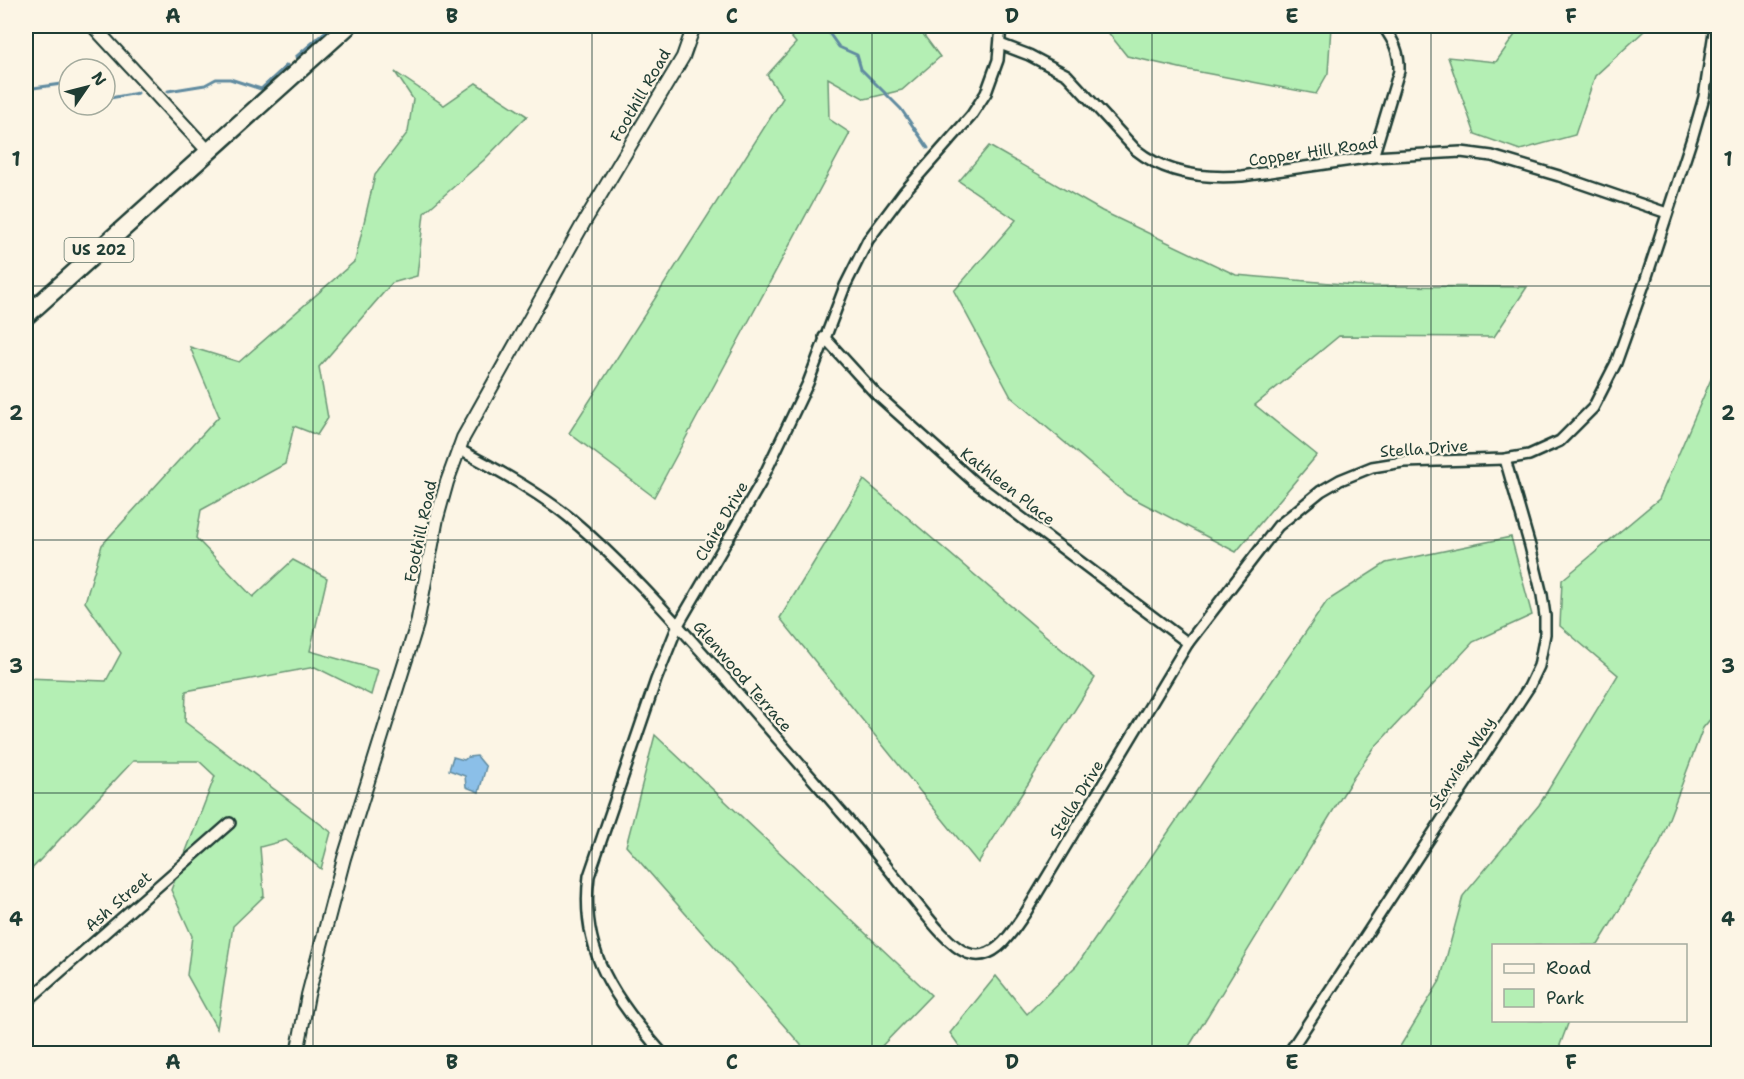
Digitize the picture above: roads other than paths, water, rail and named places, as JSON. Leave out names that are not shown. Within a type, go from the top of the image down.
[{"type":"highway","name":"US 202","points":[[26,316],[348,26]]},
{"type":"street","points":[[93,26],[209,152]]},
{"type":"street","name":"Foothill Road","points":[[297,1053],[308,995],[344,858],[417,624],[437,518],[458,449],[508,355],[682,57],[694,26]]},
{"type":"street","name":"Claire Drive","points":[[663,1053],[627,1011],[608,982],[590,933],[587,891],[590,876],[656,680],[678,625],[760,484],[808,383],[845,286],[868,240],[904,192],[971,116],[986,93],[995,68],[1001,26]]},
{"type":"street","points":[[1373,157],[1399,70],[1400,58],[1394,42],[1383,26]]},
{"type":"street","name":"Stella Drive","points":[[975,954],[991,952],[1008,938],[1188,643],[1278,526],[1318,493],[1372,466],[1403,462],[1504,459],[1529,455],[1560,441],[1593,408],[1616,363],[1646,279],[1704,97],[1715,26]]},
{"type":"street","name":"Copper Hill Road","points":[[1000,44],[1067,75],[1136,150],[1147,159],[1165,168],[1188,174],[1222,177],[1373,157],[1461,152],[1492,156],[1667,213]]},
{"type":"street","name":"Kathleen Place","points":[[824,337],[875,393],[973,481],[1188,643]]},
{"type":"street","name":"Glenwood Terrace","points":[[458,449],[488,464],[570,518],[622,566],[678,625],[841,811],[942,934],[966,953],[975,954]]},
{"type":"street","name":"Starview Way","points":[[1288,1053],[1529,687],[1539,666],[1545,634],[1542,595],[1504,459]]},
{"type":"street","name":"Ash Street","points":[[26,1002],[230,823]]},
{"type":"street","points":[[26,1049],[39,1053]]},
{"type":"water","points":[[477,756],[486,767],[479,792],[466,787],[465,776],[449,770],[453,757],[464,760]]},
{"type":"waterway","points":[[296,57],[332,26]]},
{"type":"waterway","points":[[824,26],[839,47],[857,55],[861,69],[901,109],[928,148]]},
{"type":"waterway","points":[[168,91],[205,85],[216,79],[230,79],[261,89],[287,65]]},
{"type":"waterway","points":[[26,89],[57,85]]},
{"type":"waterway","points":[[117,97],[138,93]]}]
